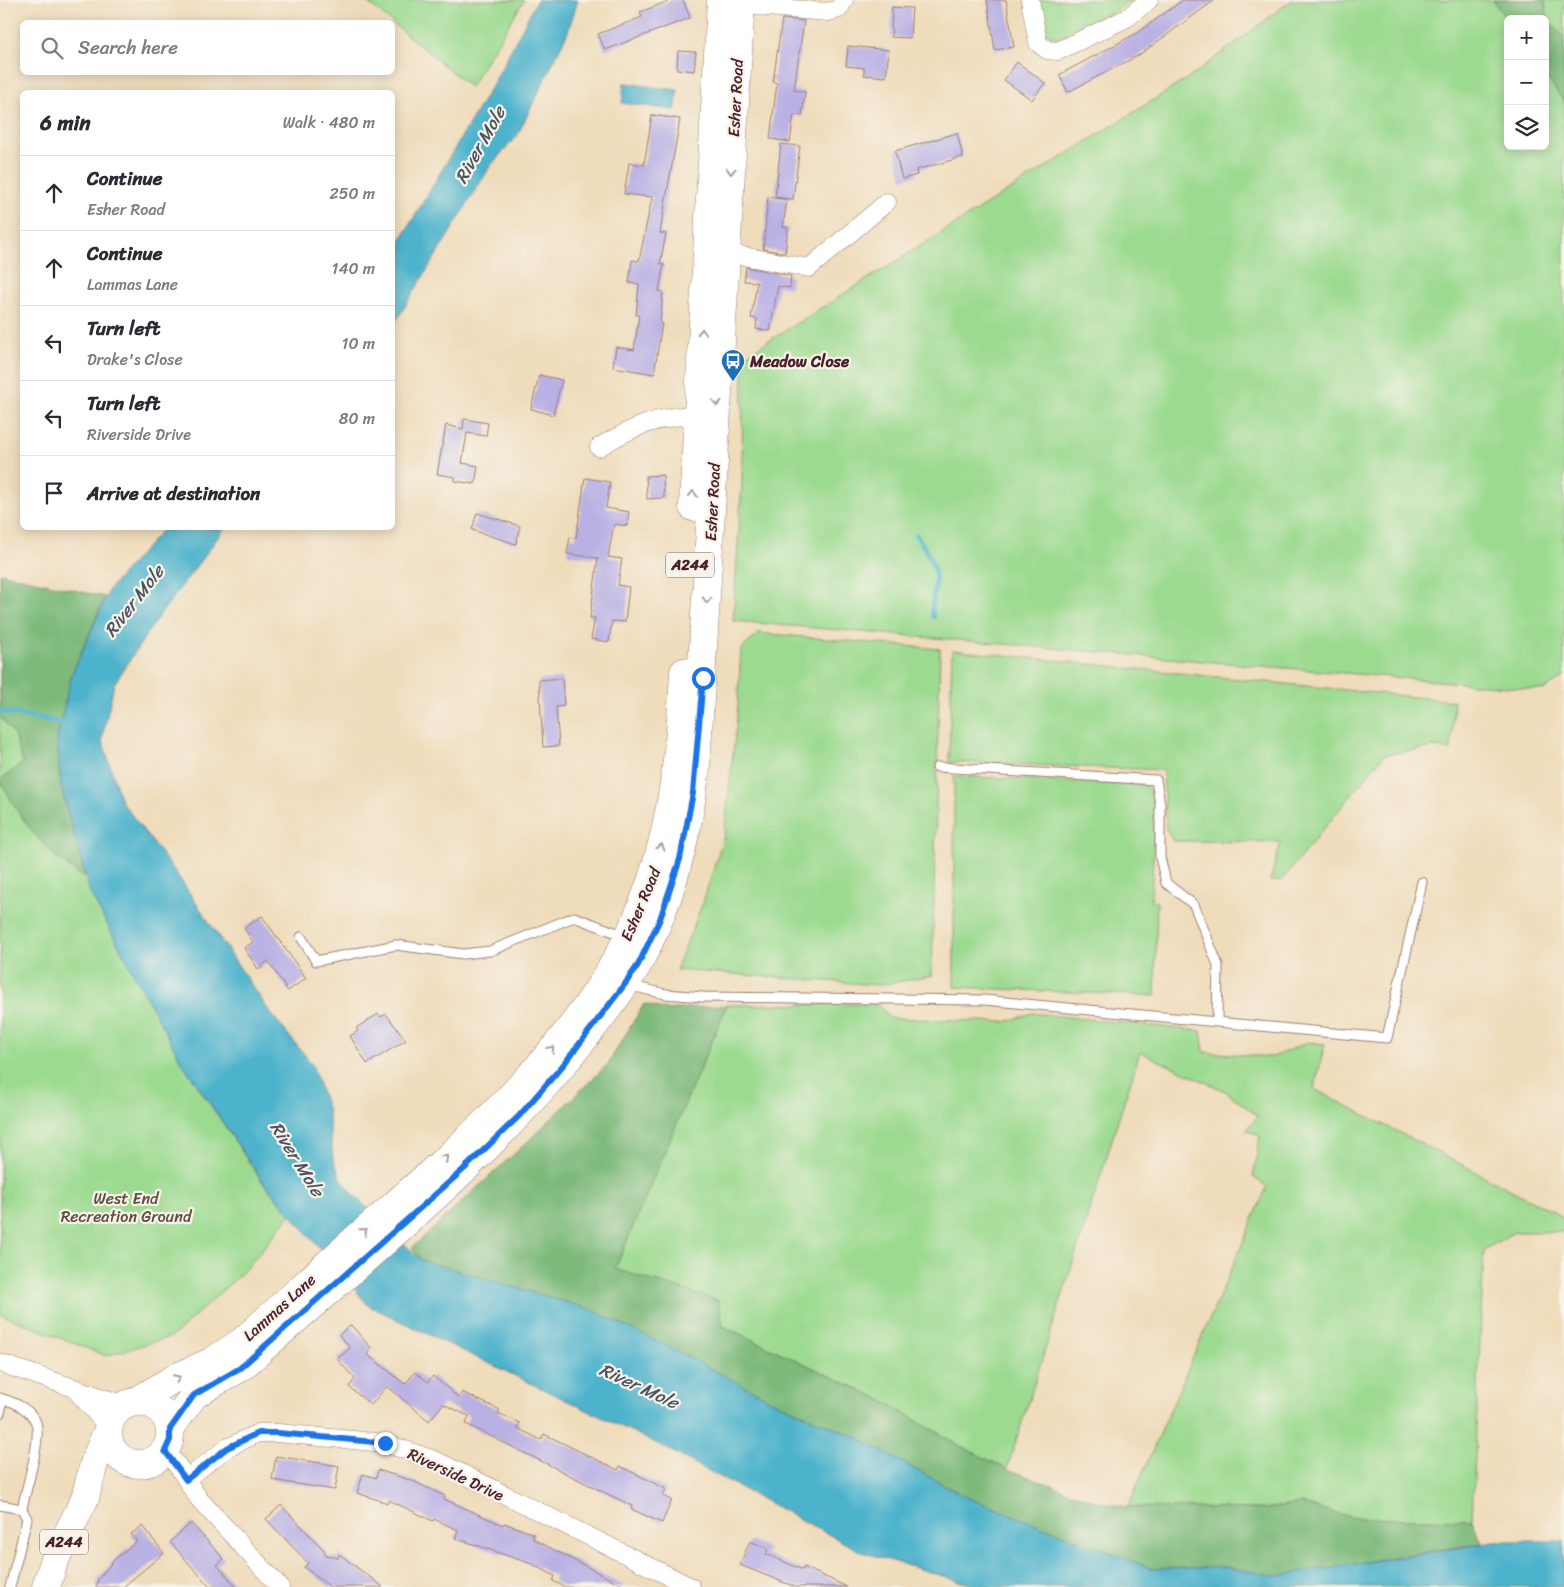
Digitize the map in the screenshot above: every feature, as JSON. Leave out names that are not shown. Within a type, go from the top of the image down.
[{"type":"main road","name":"Esher Road","points":[[414,1201],[519,1116],[575,1050],[625,984],[650,940],[672,887],[680,859],[693,793],[703,678],[726,252],[734,2]]},
{"type":"main road","name":"Esher Road","points":[[414,1201],[541,1062],[594,993],[627,937],[655,870],[668,819],[684,683],[698,415],[734,2]]},
{"type":"main road","name":"Lammas Lane","points":[[129,1403],[227,1352],[334,1271],[414,1201]]},
{"type":"main road","name":"Lammas Lane","points":[[167,1440],[194,1395],[240,1368],[334,1271]]},
{"type":"main road","points":[[129,1403],[148,1403],[158,1408],[165,1416],[167,1440],[152,1462],[132,1464],[120,1459],[107,1443],[107,1430],[112,1415],[129,1403]]},
{"type":"main road","name":"A244","points":[[46,1587],[54,1562],[85,1498],[95,1460],[107,1430]]},
{"type":"main road","name":"A244","points":[[85,1498],[108,1476],[132,1464]]},
{"type":"street","points":[[734,2],[828,12],[839,9],[844,0]]},
{"type":"street","points":[[1030,0],[1038,43],[1047,50],[1058,51],[1127,18],[1149,0]]},
{"type":"street","points":[[726,252],[809,268],[887,202]]},
{"type":"street","points":[[599,447],[649,422],[676,416],[698,415]]},
{"type":"street","points":[[0,1363],[74,1389],[129,1403]]},
{"type":"street","points":[[74,1389],[107,1430]]},
{"type":"street","name":"Riverside Drive","points":[[186,1480],[227,1448],[258,1433],[278,1433],[385,1443],[437,1461],[690,1587]]},
{"type":"street","points":[[167,1440],[186,1480],[205,1506],[280,1587]]},
{"type":"lane","points":[[937,767],[1156,780],[1160,804],[1160,856],[1166,882],[1194,905],[1218,965],[1217,1022]]},
{"type":"lane","points":[[625,984],[666,994],[702,997],[984,1000],[1387,1038],[1422,882]]},
{"type":"lane","points":[[301,937],[316,961],[396,945],[463,954],[490,951],[574,917],[627,937]]},
{"type":"lane","points":[[0,1413],[2,1399],[11,1401],[29,1412],[38,1427],[22,1509],[27,1518],[10,1587]]},
{"type":"lane","points":[[0,1505],[22,1509]]},
{"type":"green space","points":[[365,0],[524,0],[470,87],[395,25],[395,20],[389,20]]},
{"type":"green space","points":[[1036,0],[1132,0],[1081,29],[1061,37],[1054,37],[1044,31]]},
{"type":"green space","points":[[1292,0],[1564,0],[1564,677],[1543,690],[733,621],[742,481],[743,357],[1190,77]]},
{"type":"green space","points":[[1493,0],[1545,0],[1547,15],[1504,16]]},
{"type":"green space","points":[[1549,21],[1564,37],[1564,102],[1549,81]]},
{"type":"green space","points":[[0,573],[105,597],[72,674],[57,737],[61,786],[86,878],[58,859],[46,848],[16,809],[0,780],[23,763],[13,732],[0,717]]},
{"type":"green space","points":[[758,633],[940,649],[932,976],[879,985],[676,970],[702,905],[724,836],[737,717],[741,650]]},
{"type":"green space","points":[[952,650],[1454,701],[1451,750],[1434,747],[1384,755],[1281,881],[1270,881],[1281,842],[1173,841],[1166,829],[1163,770],[949,762]]},
{"type":"green space","name":"West End Recreation Ground","points":[[0,689],[57,737],[61,786],[181,1061],[263,1183],[291,1214],[246,1269],[173,1336],[106,1356],[0,1314]]},
{"type":"green space","points":[[954,776],[1145,785],[1156,798],[1151,901],[1157,902],[1155,996],[954,987]]},
{"type":"green space","points":[[644,1004],[666,1010],[727,1005],[615,1269],[718,1300],[723,1326],[884,1401],[960,1446],[1007,1469],[1098,1502],[1128,1507],[1263,1509],[1302,1504],[1355,1518],[1472,1520],[1482,1543],[1277,1576],[1225,1567],[1153,1569],[968,1498],[858,1438],[773,1401],[421,1260],[412,1248],[608,1064]]},
{"type":"green space","points":[[879,1004],[889,1018],[1006,1022],[1032,1013],[1201,1031],[1204,1052],[1273,1057],[1308,1042],[1325,1044],[1314,1089],[1560,1215],[1564,1221],[1564,1232],[1514,1232],[1484,1250],[1472,1520],[1355,1518],[1302,1504],[1263,1509],[1128,1507],[1267,1187],[1253,1177],[1260,1136],[1246,1130],[1258,1116],[1225,1091],[1140,1052],[1007,1469],[960,1446],[884,1401],[723,1326],[615,1269],[727,1005]]},
{"type":"water","name":"River Mole","points":[[537,0],[578,0],[567,34],[517,136],[491,165],[395,323],[395,250],[498,75]]},
{"type":"water","points":[[624,83],[678,90],[675,110],[622,103]]},
{"type":"water","name":"River Mole","points":[[162,530],[224,530],[156,620],[114,684],[102,739],[121,801],[176,873],[269,1011],[312,1064],[328,1111],[333,1158],[340,1177],[355,1196],[421,1260],[590,1309],[679,1352],[773,1401],[858,1438],[968,1498],[1153,1569],[1225,1567],[1277,1576],[1501,1541],[1564,1541],[1564,1587],[980,1587],[862,1552],[658,1444],[369,1306],[264,1183],[181,1061],[90,893],[61,786],[57,737],[72,674],[110,588]]},
{"type":"building","points":[[672,0],[683,0],[690,18],[605,50],[598,34],[642,17],[640,12]]},
{"type":"building","points":[[987,0],[1006,0],[1014,47],[995,50]]},
{"type":"building","points":[[1183,0],[1215,0],[1139,55],[1068,92],[1059,75],[1137,33]]},
{"type":"building","points":[[892,7],[912,8],[910,38],[891,37]]},
{"type":"building","points":[[782,19],[804,21],[794,90],[805,92],[802,116],[794,115],[790,142],[770,139],[777,83],[773,82]]},
{"type":"building","points":[[848,46],[889,50],[886,77],[864,75],[864,68],[846,66]]},
{"type":"building","points":[[678,51],[696,52],[694,71],[677,69]]},
{"type":"building","points":[[1017,62],[1045,83],[1032,100],[1004,80]]},
{"type":"building","points":[[652,115],[680,119],[660,233],[666,234],[660,264],[664,264],[659,291],[663,292],[660,323],[662,323],[654,374],[613,367],[616,347],[634,350],[639,315],[636,315],[639,284],[629,283],[632,260],[639,261],[652,197],[624,194],[629,163],[644,165]]},
{"type":"building","points":[[957,133],[963,157],[916,170],[917,175],[902,179],[895,151]]},
{"type":"building","points":[[781,144],[800,146],[793,199],[775,197]]},
{"type":"building","points":[[768,197],[787,200],[783,227],[788,228],[785,253],[763,249]]},
{"type":"building","points":[[746,267],[791,276],[790,288],[778,286],[770,331],[756,329],[757,319],[751,318],[757,282],[744,281]]},
{"type":"building","points":[[539,375],[562,380],[553,415],[531,409]]},
{"type":"building","points":[[464,419],[488,423],[486,436],[467,433],[462,463],[478,466],[475,484],[455,481],[455,477],[437,474],[446,425],[463,429]]},
{"type":"building","points":[[663,475],[664,498],[647,499],[646,476]]},
{"type":"building","points":[[585,478],[610,482],[606,508],[629,512],[627,526],[614,524],[608,557],[622,559],[618,585],[629,587],[625,622],[612,621],[609,642],[591,639],[595,618],[590,618],[598,558],[567,554],[570,537],[576,538]]},
{"type":"building","points":[[477,513],[520,526],[516,544],[472,530]]},
{"type":"building","points":[[562,678],[564,706],[556,707],[559,746],[543,747],[539,680]]},
{"type":"building","points":[[262,916],[306,978],[288,991],[268,961],[258,969],[244,948],[253,942],[244,928]]},
{"type":"building","points":[[378,1014],[381,1017],[386,1014],[406,1040],[367,1064],[350,1036],[358,1031],[356,1028]]},
{"type":"building","points":[[351,1325],[372,1349],[367,1354],[405,1384],[415,1372],[428,1382],[433,1376],[459,1398],[462,1392],[500,1410],[498,1413],[520,1423],[517,1428],[541,1440],[544,1434],[618,1470],[620,1466],[666,1489],[663,1496],[672,1500],[662,1523],[631,1509],[632,1506],[466,1424],[469,1416],[443,1404],[429,1421],[387,1386],[371,1405],[349,1387],[355,1379],[337,1359],[350,1348],[339,1335]]},
{"type":"building","points":[[276,1456],[339,1466],[335,1490],[272,1480]]},
{"type":"building","points":[[378,1470],[413,1481],[445,1496],[444,1499],[503,1525],[504,1523],[534,1534],[533,1539],[626,1587],[565,1587],[553,1581],[555,1576],[532,1564],[455,1538],[458,1530],[434,1519],[433,1521],[389,1500],[388,1503],[357,1493],[363,1474],[376,1478]]},
{"type":"building","points":[[281,1505],[325,1551],[325,1555],[338,1558],[339,1554],[383,1587],[330,1587],[304,1567],[308,1563],[266,1519]]},
{"type":"building","points":[[191,1523],[224,1559],[217,1565],[237,1587],[210,1587],[170,1542]]},
{"type":"building","points":[[142,1526],[164,1553],[123,1587],[96,1587],[99,1578],[114,1560],[137,1541],[131,1534]]},
{"type":"building","points":[[750,1541],[768,1549],[766,1554],[803,1570],[804,1567],[847,1587],[795,1587],[740,1565]]},
{"type":"waterway","points":[[916,535],[924,546],[935,572],[932,601],[933,617]]},
{"type":"waterway","points":[[0,711],[66,724]]},
{"type":"place","name":"Meadow Close","points":[[733,382]]},
{"type":"route","points":[[385,1443],[278,1433],[258,1433],[227,1448],[186,1480],[175,1462],[165,1451],[170,1440],[170,1429],[194,1395],[240,1368],[340,1278],[419,1211],[464,1169],[519,1116],[564,1064],[625,984],[638,965],[660,919],[675,880],[685,840],[693,793],[703,678]]}]
